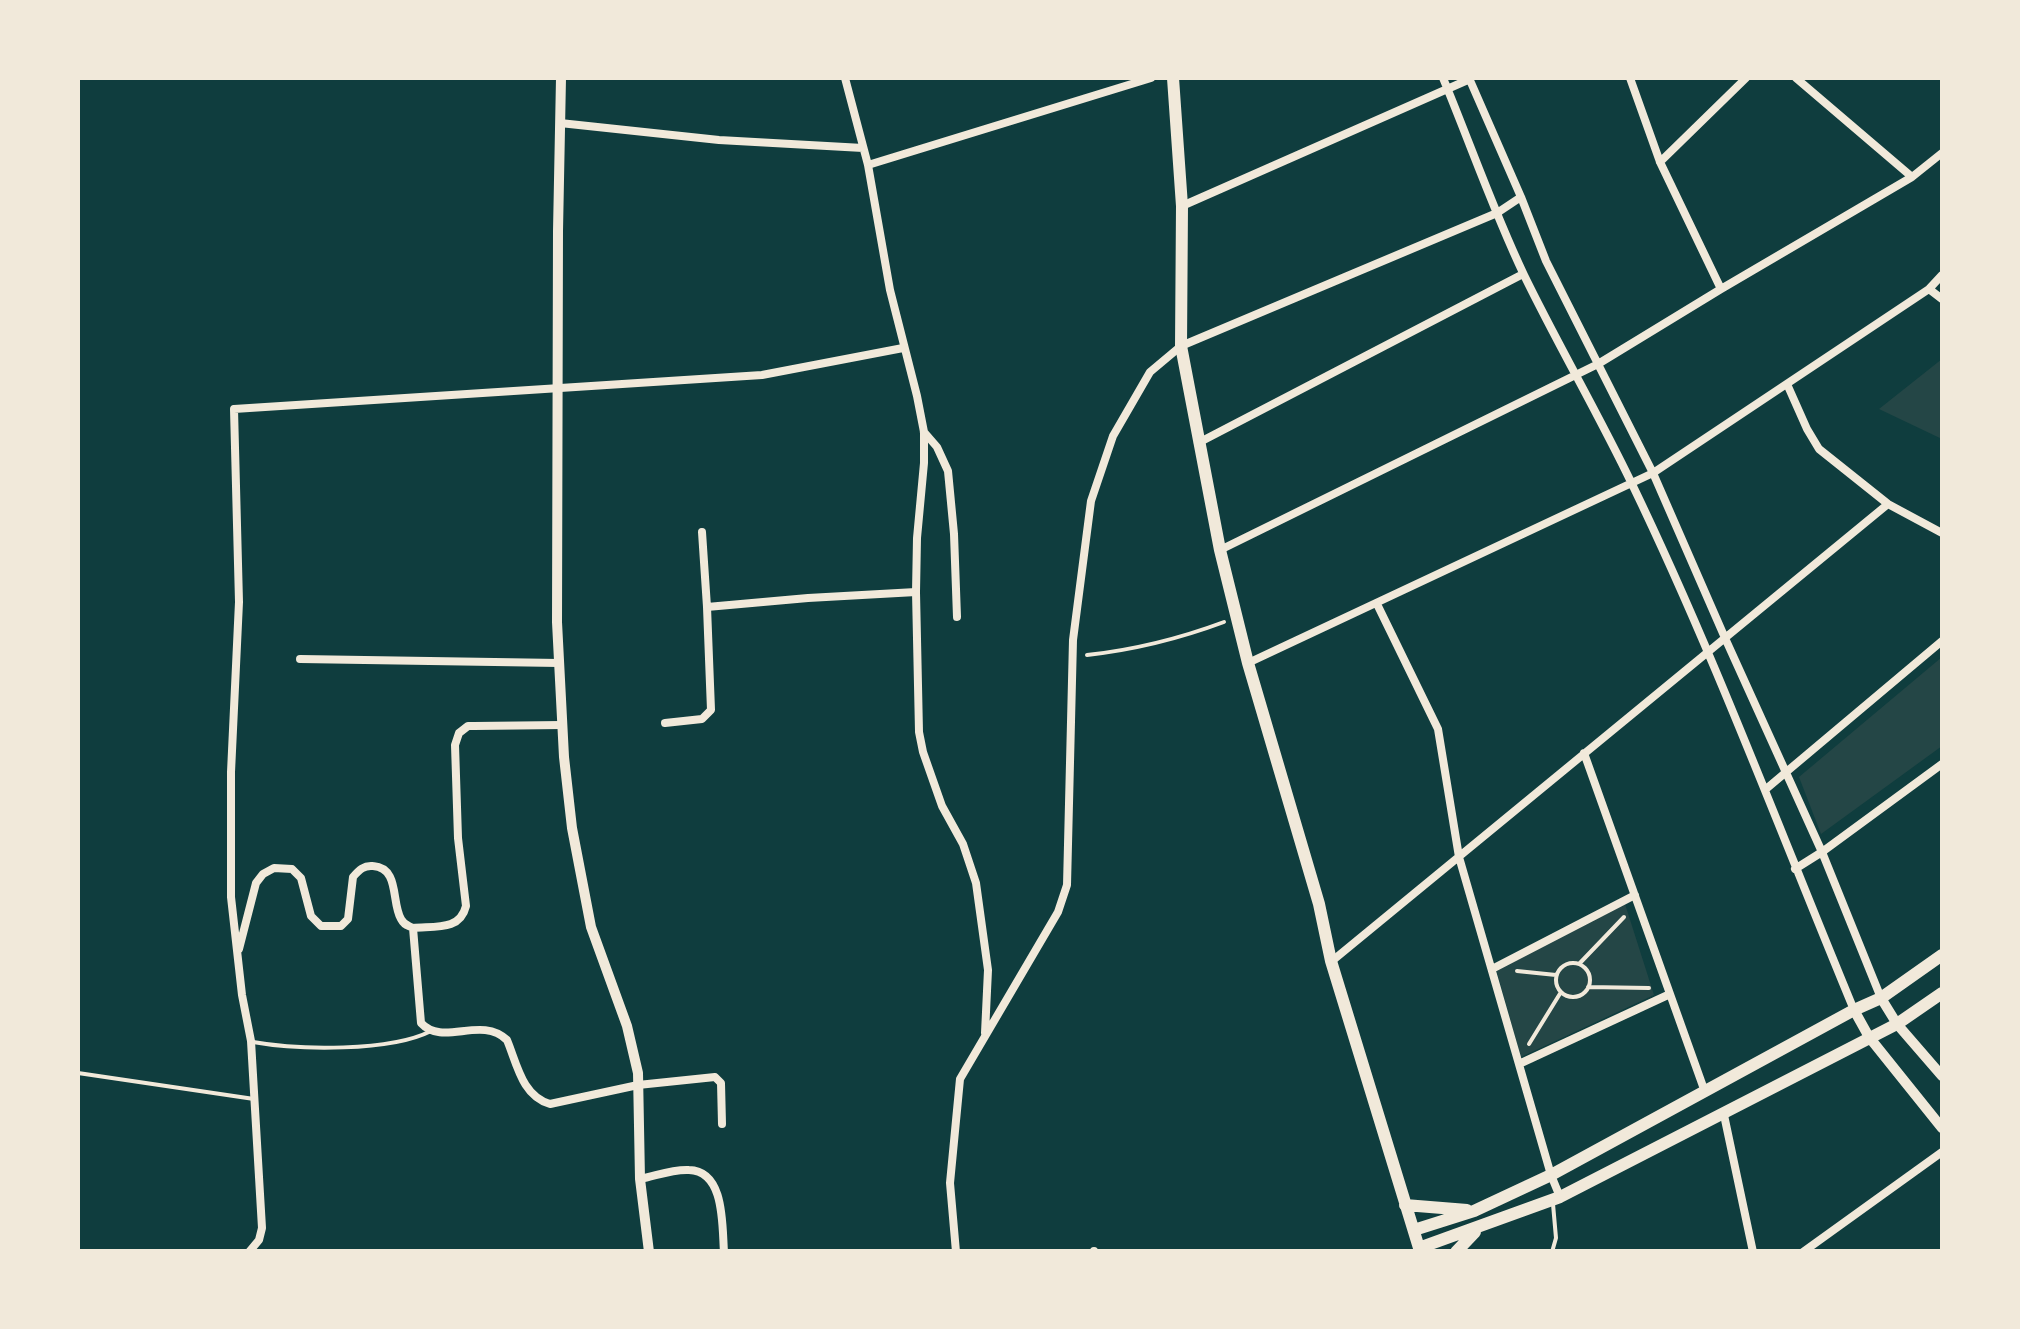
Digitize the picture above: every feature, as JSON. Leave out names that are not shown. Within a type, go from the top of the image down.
[{"type":"highway","points":[[1173,78],[1182,206],[1181,346],[1220,550],[1332,961],[1420,1250],[1556,1198],[1897,1024],[1942,993]]},
{"type":"highway","points":[[1414,1230],[1474,1210],[1551,1175],[1880,998],[1942,955]]},
{"type":"highway","points":[[1405,1206],[1474,1210]]},
{"type":"highway","points":[[1456,1252],[1480,1227]]},
{"type":"street","points":[[561,78],[558,603],[562,725],[572,828],[591,927],[628,1026],[638,1073],[640,1180],[650,1252]]},
{"type":"street","points":[[845,78],[868,164],[890,290],[924,432],[917,538],[918,732],[942,806],[963,844],[976,883],[988,970],[984,1037]]},
{"type":"street","points":[[868,164],[1151,78]]},
{"type":"street","points":[[1443,78],[1524,274],[1632,484],[1708,652],[1854,1010],[1869,1037],[1942,1128]]},
{"type":"street","points":[[1182,206],[1470,78],[1546,261],[1653,472],[1822,852],[1880,998],[1942,1076]]},
{"type":"street","points":[[1630,78],[1660,162],[1721,289]]},
{"type":"street","points":[[1660,162],[1746,78]]},
{"type":"street","points":[[1796,78],[1912,178]]},
{"type":"street","points":[[560,123],[719,140],[863,148]]},
{"type":"street","points":[[1220,550],[1598,364],[1912,178],[1942,153]]},
{"type":"street","points":[[956,1252],[950,1183],[960,1080],[1058,912],[1067,884],[1073,640],[1092,501],[1113,436],[1150,372],[1181,346],[1496,213],[1521,197]]},
{"type":"street","points":[[1198,443],[1524,274]]},
{"type":"street","points":[[1248,663],[1632,484],[1929,289],[1942,275]]},
{"type":"street","points":[[1929,289],[1942,300]]},
{"type":"street","points":[[249,1252],[259,1240],[262,1228],[250,1041],[231,897],[230,772],[239,602],[234,410],[762,375],[904,348]]},
{"type":"street","points":[[1787,384],[1819,450],[1888,504],[1942,533]]},
{"type":"street","points":[[924,432],[948,471],[957,617]]},
{"type":"street","points":[[1332,961],[1888,504]]},
{"type":"street","points":[[665,723],[702,719],[711,710],[702,532]]},
{"type":"street","points":[[708,608],[916,592]]},
{"type":"street","points":[[1376,604],[1438,730],[1459,856],[1556,1198]]},
{"type":"street","points":[[1766,789],[1942,641]]},
{"type":"street","points":[[300,659],[559,664]]},
{"type":"street","points":[[239,953],[256,884],[263,874],[280,868],[292,870],[301,878],[318,924],[341,926],[348,919],[353,876],[362,868],[378,867],[392,879],[404,923],[413,928],[455,923],[465,912],[458,838],[455,745],[459,732],[468,726],[562,725]]},
{"type":"street","points":[[1584,754],[1705,1092]]},
{"type":"street","points":[[1795,869],[1942,764]]},
{"type":"street","points":[[1492,969],[1636,899]]},
{"type":"street","points":[[413,928],[421,1023],[430,1031],[484,1029],[502,1035],[524,1084],[544,1103],[638,1085],[715,1078],[721,1083],[722,1124]]},
{"type":"street","points":[[1519,1062],[1669,991]]},
{"type":"street","points":[[1724,1114],[1753,1252]]},
{"type":"street","points":[[1803,1252],[1942,1152]]},
{"type":"street","points":[[640,1180],[672,1172],[702,1172],[719,1198],[724,1252]]},
{"type":"lane","points":[[250,1041],[278,1046],[349,1046],[417,1038],[430,1031]]},
{"type":"lane","points":[[78,1073],[254,1098]]},
{"type":"lane","points":[[1552,1252],[1556,1198]]},
{"type":"path","points":[[1073,656],[1106,653],[1194,633],[1236,617]]},
{"type":"path","points":[[1579,964],[1636,899]]},
{"type":"path","points":[[1588,986],[1588,973],[1579,964],[1565,964],[1556,975],[1561,992],[1576,996],[1588,986],[1669,991]]},
{"type":"path","points":[[1492,969],[1556,975]]},
{"type":"path","points":[[1519,1062],[1561,992]]},
{"type":"shaded area","points":[[1942,359],[1942,439],[1879,409]]},
{"type":"shaded area","points":[[1942,657],[1942,746],[1821,834],[1799,777]]},
{"type":"shaded area","points":[[1625,904],[1654,995],[1521,1057],[1496,969]]}]
